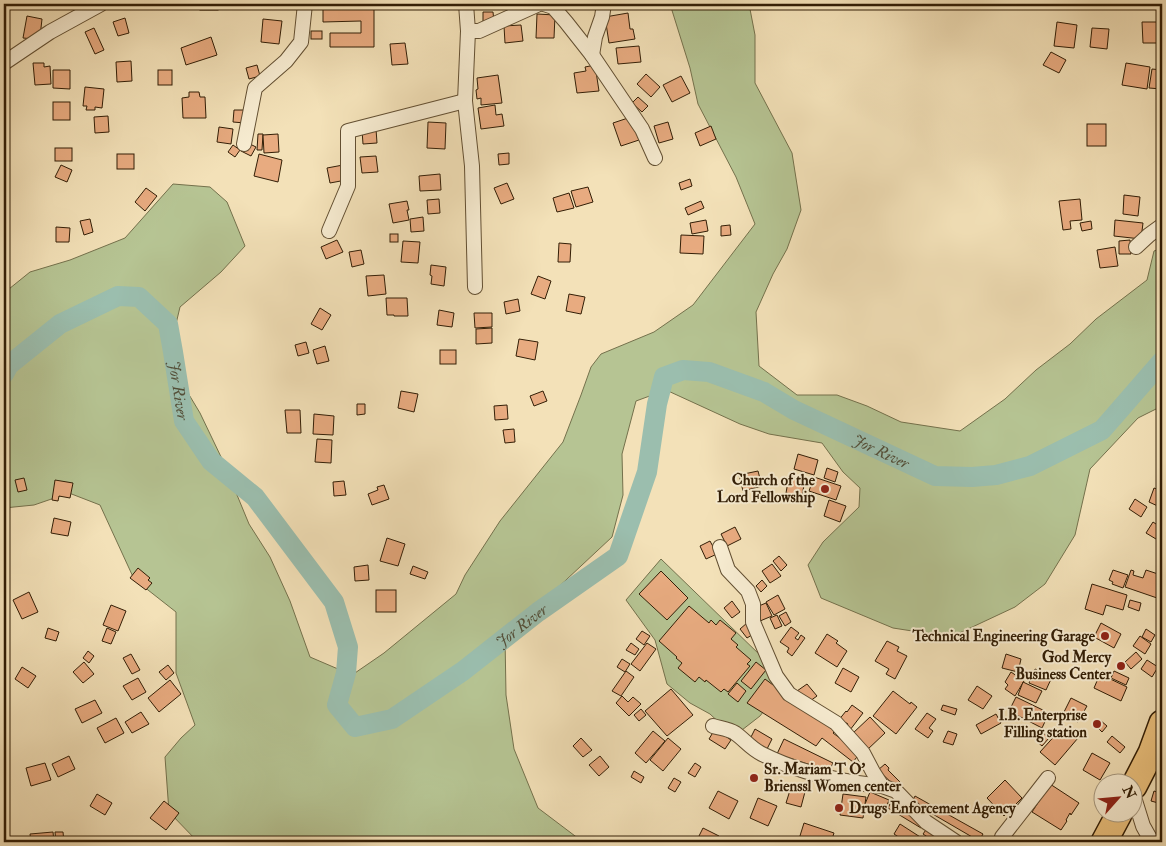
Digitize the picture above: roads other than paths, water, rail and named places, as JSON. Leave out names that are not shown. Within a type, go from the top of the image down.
[{"type":"highway","points":[[1141,774],[1162,723]]},
{"type":"highway","points":[[1104,842],[1115,824]]},
{"type":"street","points":[[4,64],[50,32],[101,4]]},
{"type":"street","points":[[244,144],[255,88],[286,61],[301,42],[305,4]]},
{"type":"street","points":[[466,4],[468,31],[465,101],[472,166],[474,287]]},
{"type":"street","points":[[468,31],[479,31],[539,4]]},
{"type":"street","points":[[544,4],[553,7],[592,55],[642,128],[655,158]]},
{"type":"street","points":[[592,55],[604,4]]},
{"type":"street","points":[[329,231],[348,186],[348,132],[465,101]]},
{"type":"street","points":[[1136,247],[1148,235],[1162,226]]},
{"type":"street","points":[[720,547],[728,570],[748,591],[752,604],[753,622],[776,676],[789,694],[836,723],[864,753],[882,786]]},
{"type":"street","points":[[713,726],[734,732],[753,749],[786,765],[836,780],[882,786],[896,790],[926,822],[956,842]]},
{"type":"street","points":[[1001,842],[1002,837],[1048,778]]},
{"type":"street","points":[[1110,842],[1117,824]]},
{"type":"street","points":[[1142,824],[1152,842]]},
{"type":"waterway","name":"Jor River","points":[[4,374],[9,365],[60,324],[118,296],[139,297],[168,324],[184,421],[211,461],[255,497],[334,602],[348,647],[346,673],[337,705],[355,727],[392,719],[463,671],[538,612],[618,556],[647,472],[657,404],[664,377],[683,370],[709,372],[764,392],[794,410],[935,476],[972,477],[996,475],[1030,466],[1102,430],[1162,361]]},
{"type":"place","name":"Church of the Lord Fellowship","points":[[825,489]]},
{"type":"place","name":"Technical Engineering Garage","points":[[1105,636]]},
{"type":"place","name":"God Mercy Business Center","points":[[1121,666]]},
{"type":"place","name":"I.B. Enterprise Filling station","points":[[1097,724]]},
{"type":"place","name":"Sr. Mariam T O' Brienssl Women center","points":[[754,778]]},
{"type":"place","name":"Drugs Enforcement Agency","points":[[839,808]]}]
